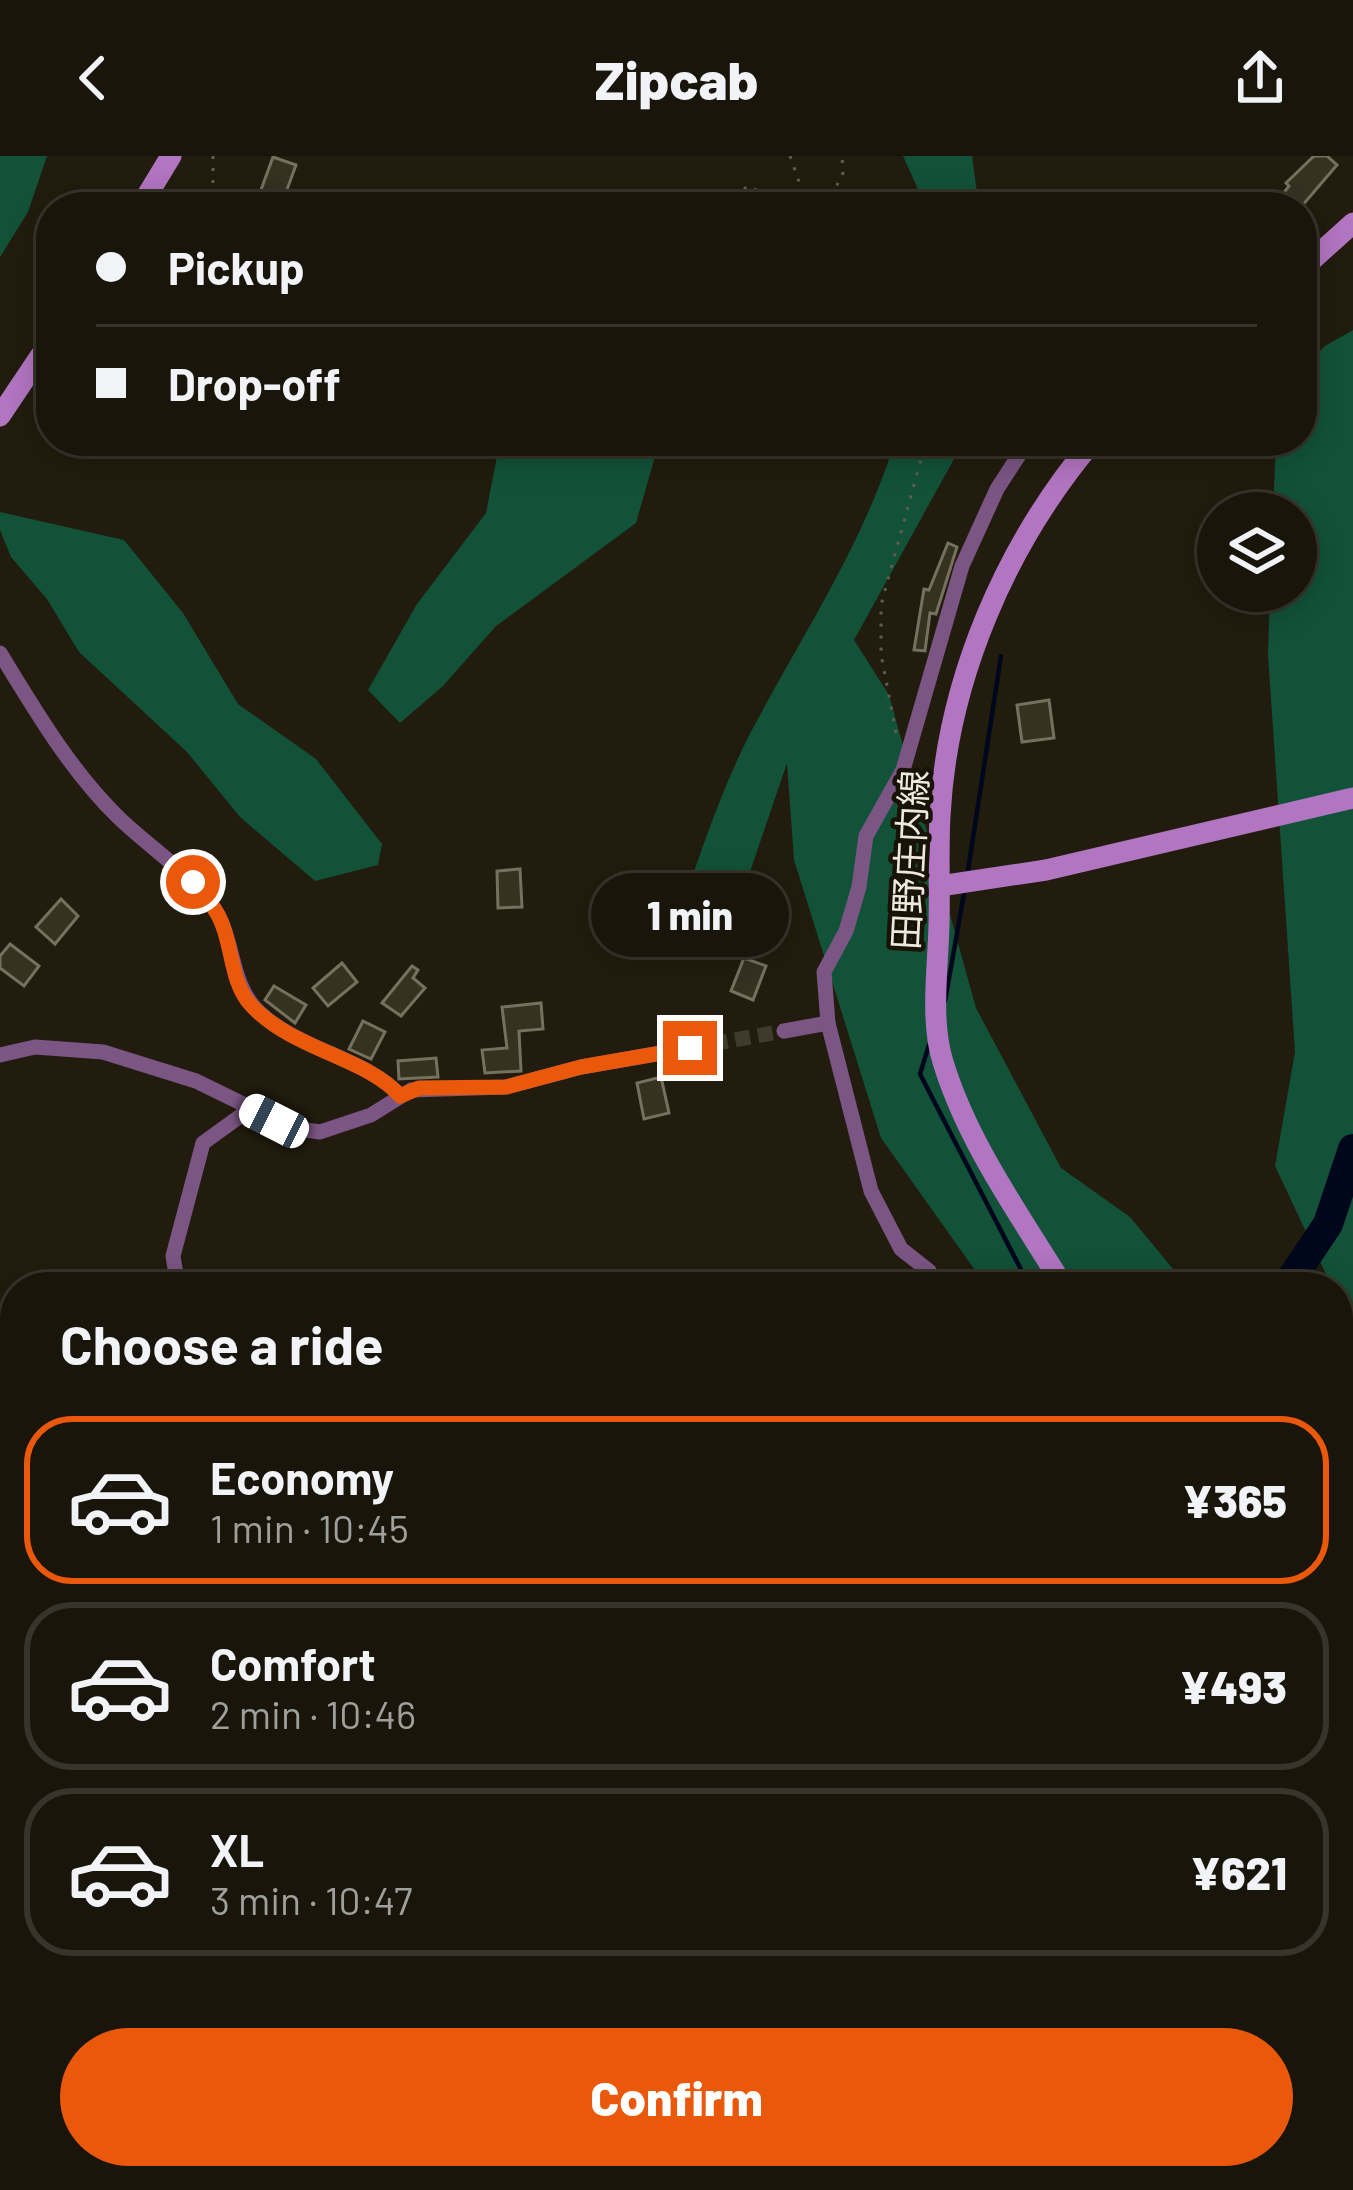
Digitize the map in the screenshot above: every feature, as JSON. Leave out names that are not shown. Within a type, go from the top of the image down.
[{"type":"main road","points":[[149,192],[171,156]]},
{"type":"main road","points":[[1317,255],[1353,223]]},
{"type":"main road","points":[[0,416],[36,362]]},
{"type":"main road","name":"田野庄内線","points":[[1055,1272],[967,1127],[941,1057],[940,814],[951,730],[970,660],[998,590],[1049,493],[1080,456]]},
{"type":"main road","points":[[940,886],[1046,870],[1353,798]]},
{"type":"street","points":[[930,1272],[902,1249],[871,1191],[828,1022],[824,973],[846,931],[860,887],[866,836],[903,770],[962,566],[997,489],[1018,456]]},
{"type":"street","points":[[0,653],[38,716],[95,793],[193,882],[219,916],[239,988],[248,1003],[296,1041],[374,1077],[400,1096]]},
{"type":"street","points":[[784,1031],[828,1022]]},
{"type":"street","points":[[0,1055],[35,1047],[104,1052],[170,1071],[292,1128],[320,1132],[348,1126],[419,1088],[506,1087],[581,1067],[690,1048]]},
{"type":"street","points":[[176,1272],[173,1256],[203,1143],[250,1108]]},
{"type":"path","points":[[213,156],[213,192]]},
{"type":"path","points":[[790,156],[805,192]]},
{"type":"path","points":[[835,192],[843,173],[842,156]]},
{"type":"path","points":[[896,733],[881,655],[881,604],[922,456]]},
{"type":"green space","points":[[0,156],[47,156],[28,212],[0,257]]},
{"type":"green space","points":[[903,156],[972,156],[977,192],[919,192]]},
{"type":"green space","points":[[1353,330],[1353,1272],[1325,1272],[1275,1166],[1295,1052],[1268,655],[1269,612],[1317,612],[1317,492],[1274,492],[1275,456],[1317,456],[1317,354]]},
{"type":"green space","points":[[497,456],[655,456],[636,523],[496,626],[443,686],[400,723],[368,690],[417,604],[486,513]]},
{"type":"green space","points":[[890,456],[956,456],[854,640],[889,695],[976,1008],[1061,1168],[1130,1217],[1176,1272],[976,1272],[881,1138],[794,860],[787,763],[722,954],[672,936],[740,755],[849,553]]},
{"type":"green space","points":[[0,512],[124,540],[183,613],[238,704],[316,759],[382,844],[378,865],[315,881],[240,817],[187,752],[79,652],[47,599],[11,557],[0,530]]},
{"type":"building","points":[[1314,156],[1327,156],[1337,165],[1314,192],[1284,192],[1286,183]]},
{"type":"building","points":[[273,157],[296,165],[286,192],[260,192]]},
{"type":"building","points":[[948,543],[957,547],[936,614],[930,613],[925,651],[914,650],[924,589],[929,590]]},
{"type":"building","points":[[1049,700],[1054,738],[1022,742],[1017,705]]},
{"type":"building","points":[[520,869],[522,907],[498,908],[497,871]]},
{"type":"building","points":[[61,899],[78,916],[55,944],[36,927]]},
{"type":"building","points":[[10,944],[39,966],[24,986],[0,968],[0,956]]},
{"type":"building","points":[[744,958],[766,966],[753,1000],[731,991]]},
{"type":"building","points":[[342,963],[357,982],[328,1006],[313,988]]},
{"type":"building","points":[[412,966],[418,970],[413,978],[425,988],[401,1016],[382,1003]]},
{"type":"building","points":[[274,986],[306,1005],[295,1023],[265,1000]]},
{"type":"building","points":[[541,1003],[543,1029],[519,1031],[521,1071],[485,1073],[482,1050],[507,1048],[502,1007]]},
{"type":"building","points":[[363,1021],[385,1032],[371,1059],[349,1049]]},
{"type":"building","points":[[436,1058],[438,1077],[399,1079],[398,1061]]},
{"type":"building","points":[[661,1077],[669,1113],[644,1119],[637,1083]]},
{"type":"waterway","points":[[967,877],[1001,656]]},
{"type":"waterway","points":[[945,1001],[965,888]]},
{"type":"waterway","points":[[929,1045],[920,1074],[1022,1272]]},
{"type":"waterway","points":[[1296,1272],[1328,1224],[1353,1149]]},
{"type":"tunnel","points":[[690,1048],[784,1031]]},
{"type":"route","points":[[193,882],[219,916],[239,988],[248,1003],[296,1041],[374,1077],[400,1096],[419,1088],[506,1087],[581,1067],[690,1048]]}]
